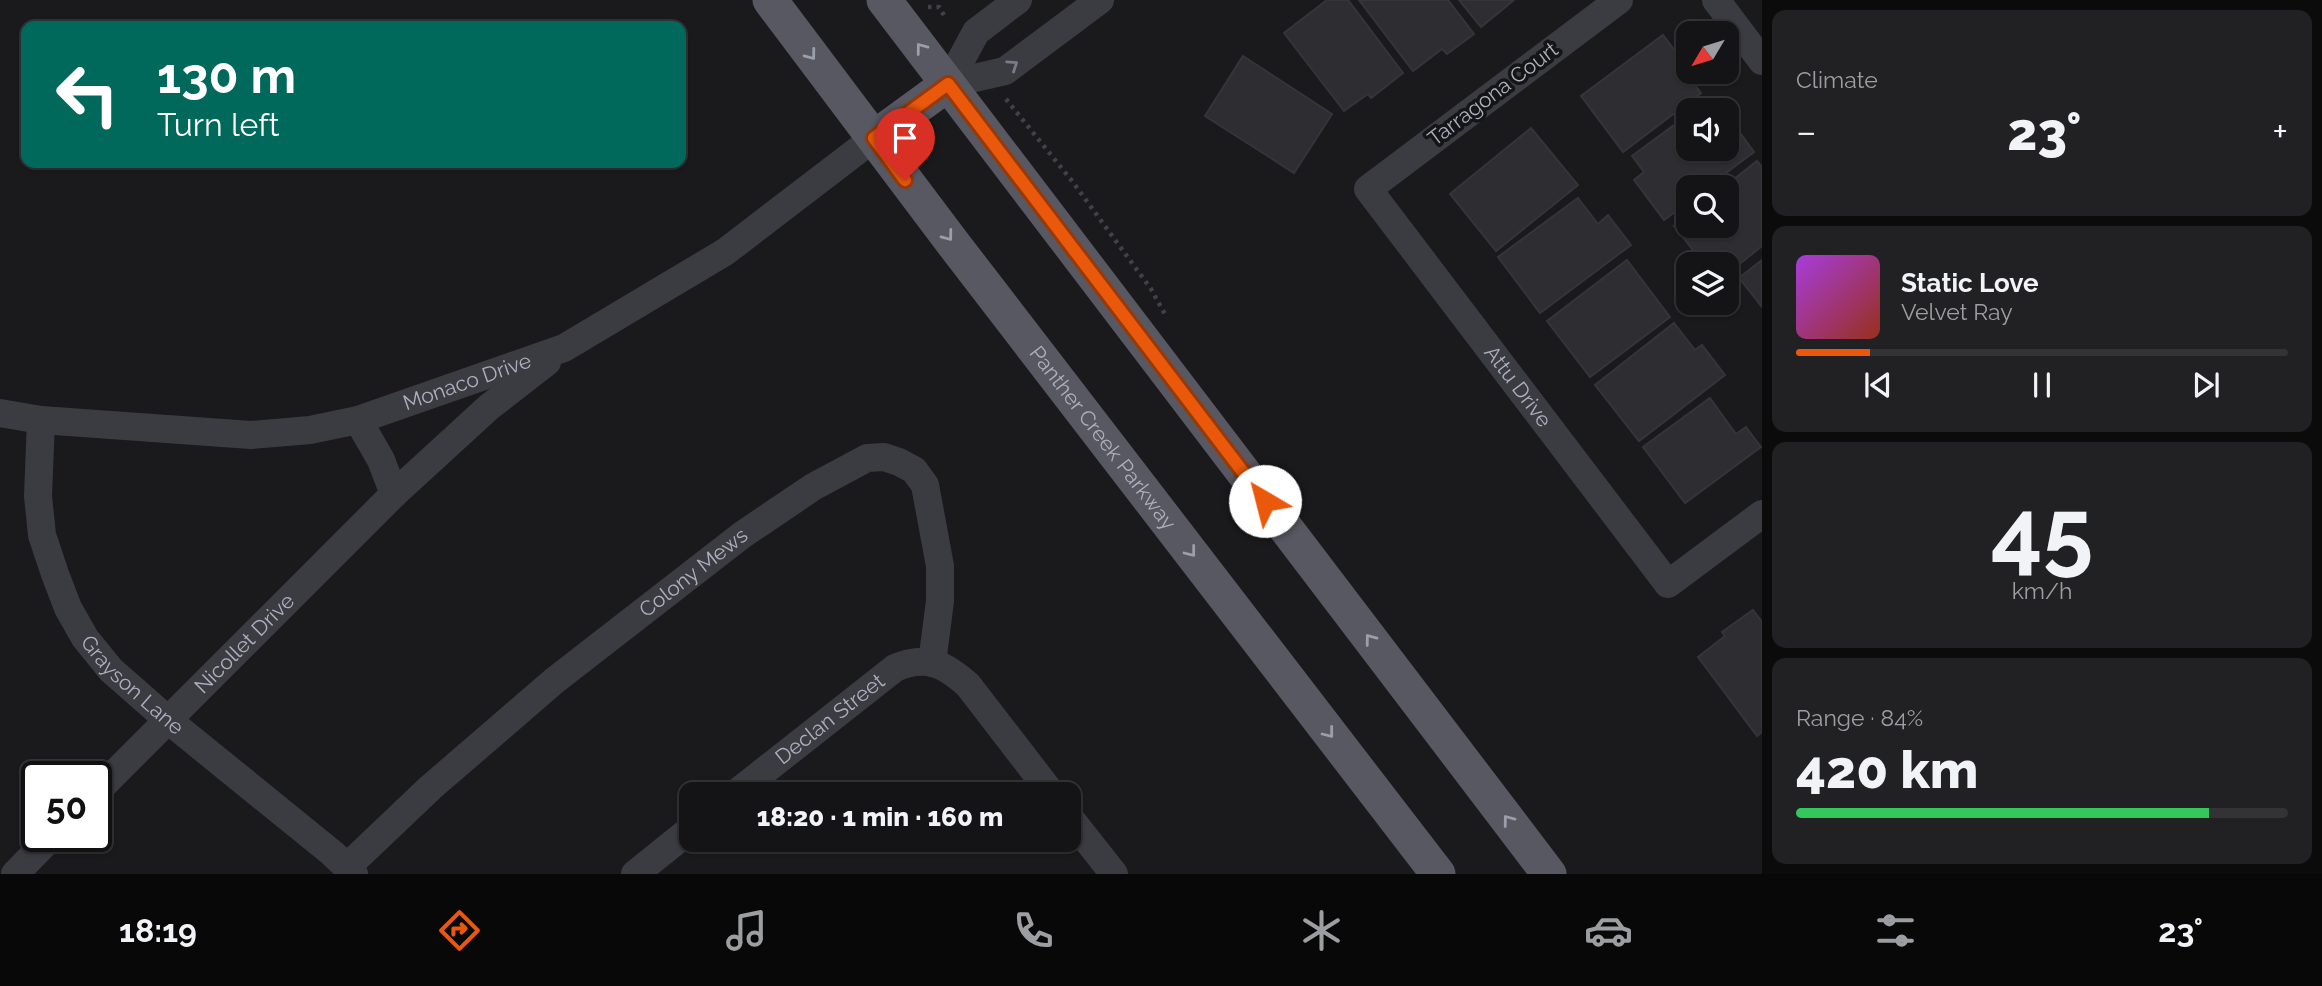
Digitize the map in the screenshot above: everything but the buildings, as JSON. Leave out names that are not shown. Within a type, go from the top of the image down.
[{"type":"main road","name":"Panther Creek Parkway","points":[[769,0],[1438,874]]},
{"type":"main road","points":[[884,0],[1549,874]]},
{"type":"main road","points":[[874,138],[948,84]]},
{"type":"street","points":[[948,84],[976,32],[1018,0]]},
{"type":"street","points":[[948,84],[1005,71],[1100,0]]},
{"type":"street","name":"Tarragona Court","points":[[1368,189],[1619,0]]},
{"type":"street","points":[[1716,0],[1762,61]]},
{"type":"street","name":"Monaco Drive","points":[[0,413],[41,421],[251,435],[310,430],[358,419],[564,348],[725,252],[874,138]]},
{"type":"street","name":"Attu Drive","points":[[1368,189],[1668,584],[1762,514]]},
{"type":"street","name":"Nicollet Drive","points":[[112,776],[394,494],[489,407],[564,348]]},
{"type":"street","points":[[358,419],[376,451],[394,494]]},
{"type":"street","name":"Grayson Lane","points":[[41,421],[38,496],[42,535],[68,608],[85,638],[111,670],[168,720],[351,870]]},
{"type":"street","name":"Colony Mews","points":[[351,870],[430,788],[489,734],[554,681],[741,535],[813,487],[867,458],[884,457],[899,462],[914,470],[925,485],[940,566],[940,601],[933,663]]},
{"type":"street","name":"Declan Street","points":[[750,782],[895,668],[912,661],[933,663]]},
{"type":"street","points":[[933,663],[952,671],[968,685],[1043,782]]},
{"type":"street","points":[[1081,832],[1114,874]]},
{"type":"street","points":[[642,872],[679,840]]},
{"type":"street","points":[[15,874],[36,852]]},
{"type":"street","points":[[0,866],[8,874]]},
{"type":"route","points":[[905,180],[874,138],[948,84],[1265,501]]}]
